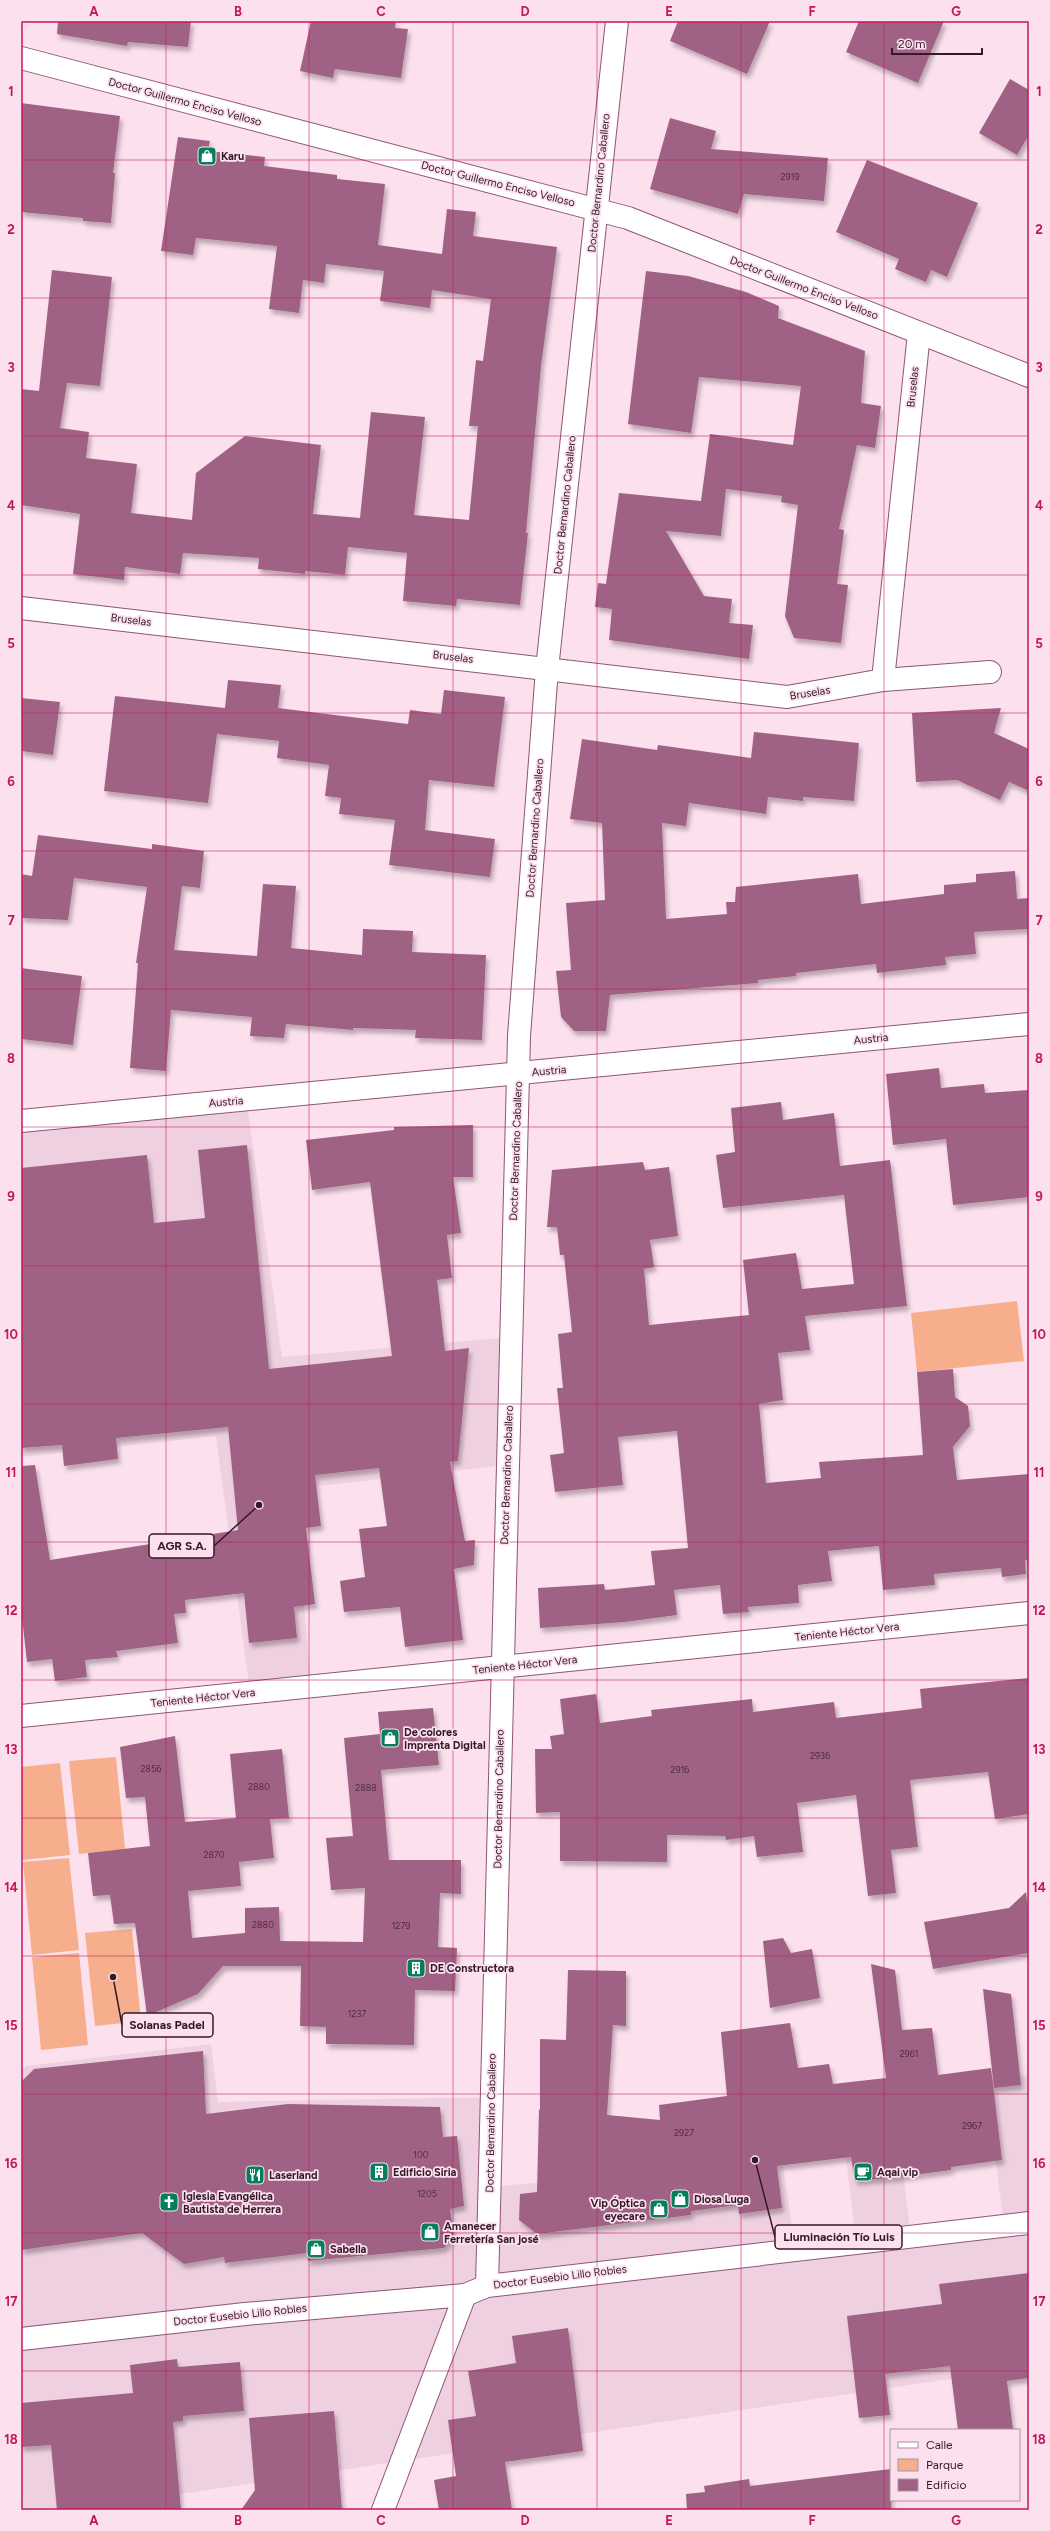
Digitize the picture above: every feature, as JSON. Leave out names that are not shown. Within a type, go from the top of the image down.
[{"type":"street","name":"Doctor Bernardino Caballero","points":[[487,2286],[518,1074],[547,669],[617,21]]},
{"type":"street","name":"Doctor Guillermo Enciso Velloso","points":[[21,58],[628,218],[1029,376]]},
{"type":"street","name":"Bruselas","points":[[883,680],[918,333]]},
{"type":"street","name":"Bruselas","points":[[21,608],[786,697],[883,680],[990,672]]},
{"type":"street","name":"Austria","points":[[21,1121],[1029,1024]]},
{"type":"street","name":"Teniente Héctor Vera","points":[[21,1716],[1029,1613]]},
{"type":"street","name":"Doctor Eusebio Lillo Robles","points":[[21,2339],[244,2314],[465,2295],[487,2286],[1029,2223]]},
{"type":"street","points":[[382,2510],[465,2295]]},
{"type":"shaded area","points":[[248,1111],[282,1357],[502,1338],[497,1466],[292,1489],[311,1678],[249,1685],[216,1436],[21,1457],[21,1132]]},
{"type":"shaded area","points":[[211,2044],[218,2102],[499,2097],[498,2186],[729,2166],[776,2117],[794,2240],[855,2232],[844,2143],[899,2140],[910,2229],[1003,2217],[985,2080],[1029,2075],[1029,2367],[74,2510],[21,2510],[21,2070],[26,2066]]},
{"type":"green space","points":[[1017,1301],[1024,1361],[917,1372],[911,1313]]},
{"type":"green space","points":[[116,1757],[125,1849],[79,1854],[69,1761]]},
{"type":"green space","points":[[60,1763],[70,1855],[23,1860],[21,1767]]},
{"type":"green space","points":[[69,1858],[79,1950],[32,1955],[23,1862]]},
{"type":"green space","points":[[132,1929],[141,2021],[95,2026],[85,1933]]},
{"type":"green space","points":[[79,1953],[88,2045],[41,2050],[32,1957]]},
{"type":"building","points":[[58,21],[191,21],[188,47],[128,42],[127,46],[57,34]]},
{"type":"building","points":[[311,21],[396,21],[395,28],[408,29],[401,78],[335,69],[333,78],[300,71]]},
{"type":"building","points":[[678,21],[770,21],[747,74],[670,41]]},
{"type":"building","points":[[859,21],[944,21],[918,83],[846,52]]},
{"type":"building","points":[[1010,79],[1029,90],[1029,135],[1017,155],[979,133]]},
{"type":"building","points":[[21,103],[120,116],[113,173],[115,173],[111,223],[83,221],[83,218],[21,212]]},
{"type":"building","points":[[670,118],[716,131],[711,149],[828,158],[824,201],[744,194],[738,214],[650,189]]},
{"type":"building","points":[[178,137],[210,141],[208,151],[265,157],[264,166],[337,175],[337,179],[385,184],[378,245],[442,254],[447,209],[476,212],[473,236],[557,247],[541,366],[526,533],[528,533],[520,605],[457,599],[456,606],[403,601],[407,553],[348,547],[345,575],[305,571],[305,574],[258,569],[259,558],[183,553],[180,574],[125,567],[124,580],[73,574],[80,514],[21,505],[21,389],[39,391],[52,270],[112,277],[100,386],[67,383],[60,428],[89,432],[86,458],[137,464],[131,513],[192,520],[196,473],[245,436],[321,445],[313,514],[360,518],[371,412],[425,417],[414,515],[469,520],[478,426],[469,426],[476,360],[483,361],[491,299],[432,290],[430,308],[380,301],[384,271],[326,264],[324,283],[303,280],[299,313],[269,309],[277,246],[196,238],[193,255],[161,251]]},
{"type":"building","points":[[867,160],[978,203],[947,277],[931,270],[926,282],[895,269],[899,259],[836,232]]},
{"type":"building","points":[[646,271],[688,276],[746,292],[779,306],[778,318],[865,351],[861,403],[881,406],[875,448],[857,445],[839,529],[844,530],[837,584],[848,585],[841,643],[794,638],[785,616],[798,505],[781,502],[782,496],[726,489],[721,536],[666,531],[704,596],[732,599],[729,623],[753,625],[749,659],[609,640],[612,609],[595,607],[598,583],[606,584],[619,493],[701,501],[710,434],[793,445],[801,386],[699,377],[691,433],[628,424]]},
{"type":"building","points":[[228,680],[281,685],[278,708],[408,724],[410,710],[441,714],[444,690],[505,697],[494,787],[429,780],[425,830],[495,839],[490,877],[389,865],[395,820],[339,814],[341,798],[325,796],[329,765],[277,758],[279,741],[217,734],[208,803],[104,791],[115,696],[225,708]]},
{"type":"building","points":[[21,698],[60,702],[53,755],[21,751]]},
{"type":"building","points":[[1001,708],[994,733],[1029,749],[1029,791],[1009,782],[1000,800],[957,780],[916,782],[912,713]]},
{"type":"building","points":[[754,732],[859,743],[854,801],[803,797],[803,801],[768,797],[766,814],[689,803],[686,826],[662,823],[666,919],[727,914],[726,902],[735,902],[736,887],[858,874],[861,904],[944,894],[944,885],[976,882],[976,874],[1015,871],[1017,899],[1029,898],[1029,929],[974,932],[976,954],[945,957],[946,965],[877,973],[876,964],[796,973],[796,976],[758,980],[758,983],[610,995],[606,1031],[574,1031],[561,1017],[556,971],[571,970],[566,903],[605,900],[602,823],[570,819],[582,739],[657,750],[658,745],[751,758]]},
{"type":"building","points":[[38,835],[152,849],[152,844],[204,851],[200,888],[182,886],[174,950],[257,956],[263,884],[296,886],[291,948],[362,955],[363,929],[413,931],[412,952],[486,955],[482,1040],[415,1038],[416,1030],[353,1028],[353,1030],[286,1024],[284,1038],[250,1036],[252,1017],[171,1010],[166,1071],[130,1068],[138,963],[136,963],[147,887],[74,878],[68,920],[21,918],[21,874],[32,876]]},
{"type":"building","points":[[21,968],[82,976],[73,1045],[21,1039]]},
{"type":"building","points":[[939,1068],[941,1088],[984,1084],[985,1093],[1029,1090],[1029,1197],[953,1205],[946,1139],[893,1145],[886,1074]]},
{"type":"building","points":[[781,1102],[783,1120],[834,1113],[840,1166],[890,1160],[907,1306],[805,1316],[810,1350],[778,1353],[783,1400],[759,1404],[766,1483],[821,1478],[819,1462],[923,1455],[917,1372],[953,1369],[955,1397],[968,1406],[970,1426],[953,1447],[957,1480],[1029,1474],[1029,1560],[1025,1560],[1026,1574],[1002,1577],[1001,1568],[934,1574],[935,1585],[883,1590],[879,1546],[828,1551],[832,1581],[798,1585],[799,1603],[748,1607],[749,1612],[723,1614],[720,1585],[674,1590],[677,1615],[625,1622],[540,1628],[538,1588],[604,1584],[605,1590],[655,1585],[651,1551],[688,1548],[677,1431],[618,1437],[623,1485],[555,1492],[550,1455],[564,1453],[557,1388],[563,1388],[558,1334],[572,1332],[564,1255],[560,1255],[557,1227],[547,1227],[552,1170],[643,1162],[645,1170],[669,1167],[678,1236],[650,1240],[654,1267],[644,1269],[649,1325],[749,1315],[743,1260],[796,1253],[802,1289],[854,1284],[844,1195],[723,1208],[716,1155],[735,1152],[731,1108]]},
{"type":"building","points":[[473,1125],[473,1177],[453,1177],[461,1233],[447,1235],[452,1278],[437,1280],[445,1351],[469,1348],[458,1461],[450,1462],[465,1541],[475,1540],[474,1565],[454,1569],[463,1640],[405,1647],[400,1607],[344,1612],[340,1581],[365,1577],[359,1529],[387,1526],[379,1468],[315,1475],[321,1526],[306,1528],[315,1604],[294,1607],[297,1638],[249,1643],[244,1593],[185,1600],[186,1613],[174,1614],[178,1643],[116,1651],[118,1657],[85,1660],[87,1677],[55,1681],[52,1659],[27,1662],[21,1608],[21,1466],[35,1465],[50,1560],[238,1530],[228,1427],[116,1438],[118,1459],[64,1466],[62,1445],[21,1448],[21,1168],[147,1155],[154,1223],[205,1218],[198,1150],[247,1145],[269,1369],[392,1356],[370,1182],[312,1190],[306,1140],[394,1130],[394,1127]]},
{"type":"building","points":[[1029,1678],[1029,1814],[995,1819],[988,1772],[910,1780],[918,1847],[891,1850],[896,1893],[868,1896],[856,1795],[797,1803],[803,1852],[757,1857],[754,1836],[726,1840],[725,1836],[667,1835],[667,1862],[560,1861],[560,1812],[536,1813],[535,1749],[552,1749],[550,1736],[564,1734],[560,1699],[596,1694],[600,1723],[652,1716],[651,1710],[752,1699],[753,1712],[834,1702],[836,1718],[922,1708],[920,1689]]},
{"type":"building","points":[[433,1708],[439,1765],[381,1770],[389,1860],[461,1860],[461,1894],[440,1893],[438,1947],[457,1948],[455,1991],[415,1990],[414,2045],[326,2044],[326,2027],[300,2026],[301,1966],[223,1966],[198,1994],[147,2016],[135,1923],[114,1924],[110,1895],[93,1896],[88,1853],[150,1846],[145,1797],[126,1798],[120,1747],[175,1736],[185,1822],[236,1818],[230,1754],[282,1749],[289,1818],[270,1819],[274,1858],[239,1862],[241,1886],[188,1891],[192,1938],[245,1933],[245,1908],[279,1907],[280,1941],[363,1942],[365,1888],[331,1890],[326,1838],[353,1836],[344,1738],[380,1734],[378,1712]]},
{"type":"building","points":[[1026,1892],[1029,1919],[1029,1953],[933,1969],[924,1922],[1009,1908]]},
{"type":"building","points":[[783,1938],[791,1953],[812,1949],[820,1998],[770,2008],[763,1941]]},
{"type":"building","points":[[871,1964],[895,1970],[902,2030],[932,2028],[938,2075],[991,2068],[1002,2160],[951,2167],[951,2170],[855,2181],[851,2157],[777,2166],[782,2208],[739,2214],[738,2205],[691,2211],[691,2215],[537,2234],[519,2220],[520,2194],[537,2192],[539,2109],[540,2110],[540,2039],[566,2040],[568,1970],[626,1971],[626,2026],[613,2025],[607,2115],[660,2120],[659,2105],[727,2096],[721,2032],[790,2023],[798,2068],[829,2064],[833,2084],[886,2078]]},
{"type":"building","points":[[983,1989],[1011,1994],[1021,2085],[994,2088]]},
{"type":"building","points":[[203,2051],[206,2114],[288,2104],[440,2107],[443,2137],[457,2136],[464,2206],[450,2209],[454,2237],[444,2248],[308,2261],[307,2253],[225,2263],[224,2257],[184,2264],[142,2233],[21,2250],[21,2082],[34,2069]]},
{"type":"building","points":[[1029,2273],[1029,2378],[1007,2381],[1013,2429],[958,2429],[950,2366],[885,2374],[890,2415],[859,2418],[847,2316],[942,2304],[939,2284]]},
{"type":"building","points":[[568,2328],[583,2451],[505,2462],[512,2510],[439,2510],[434,2480],[456,2476],[448,2420],[476,2416],[468,2371],[516,2363],[512,2336]]},
{"type":"building","points":[[177,2359],[178,2367],[240,2362],[244,2411],[183,2416],[183,2421],[173,2422],[181,2510],[57,2510],[51,2445],[21,2447],[21,2403],[133,2393],[130,2365]]},
{"type":"building","points":[[334,2411],[342,2510],[241,2510],[255,2490],[249,2418]]},
{"type":"building","points":[[890,2469],[891,2510],[687,2510],[686,2494],[705,2492],[704,2486],[749,2479],[750,2486]]},
{"type":"place","name":"Karu","points":[[207,156]]},
{"type":"place","name":"AGR S.A.","points":[[259,1505]]},
{"type":"place","name":"De colores Imprenta Digital","points":[[390,1738]]},
{"type":"place","name":"DE Constructora","points":[[416,1968]]},
{"type":"place","name":"Solanas Padel","points":[[113,1977]]},
{"type":"place","name":"Lluminación Tío Luis","points":[[755,2160]]},
{"type":"place","name":"Edificio Siria","points":[[379,2172]]},
{"type":"place","name":"Aqai vip","points":[[863,2172]]},
{"type":"place","name":"Laserland","points":[[255,2175]]},
{"type":"place","name":"Diosa Luga","points":[[680,2199]]},
{"type":"place","name":"Iglesia Evangélica Bautista de Herrera","points":[[169,2202]]},
{"type":"place","name":"Vip Óptica eyecare","points":[[659,2209]]},
{"type":"place","name":"Amanecer Ferretería San josé","points":[[430,2232]]},
{"type":"place","name":"Sabella","points":[[316,2249]]}]
